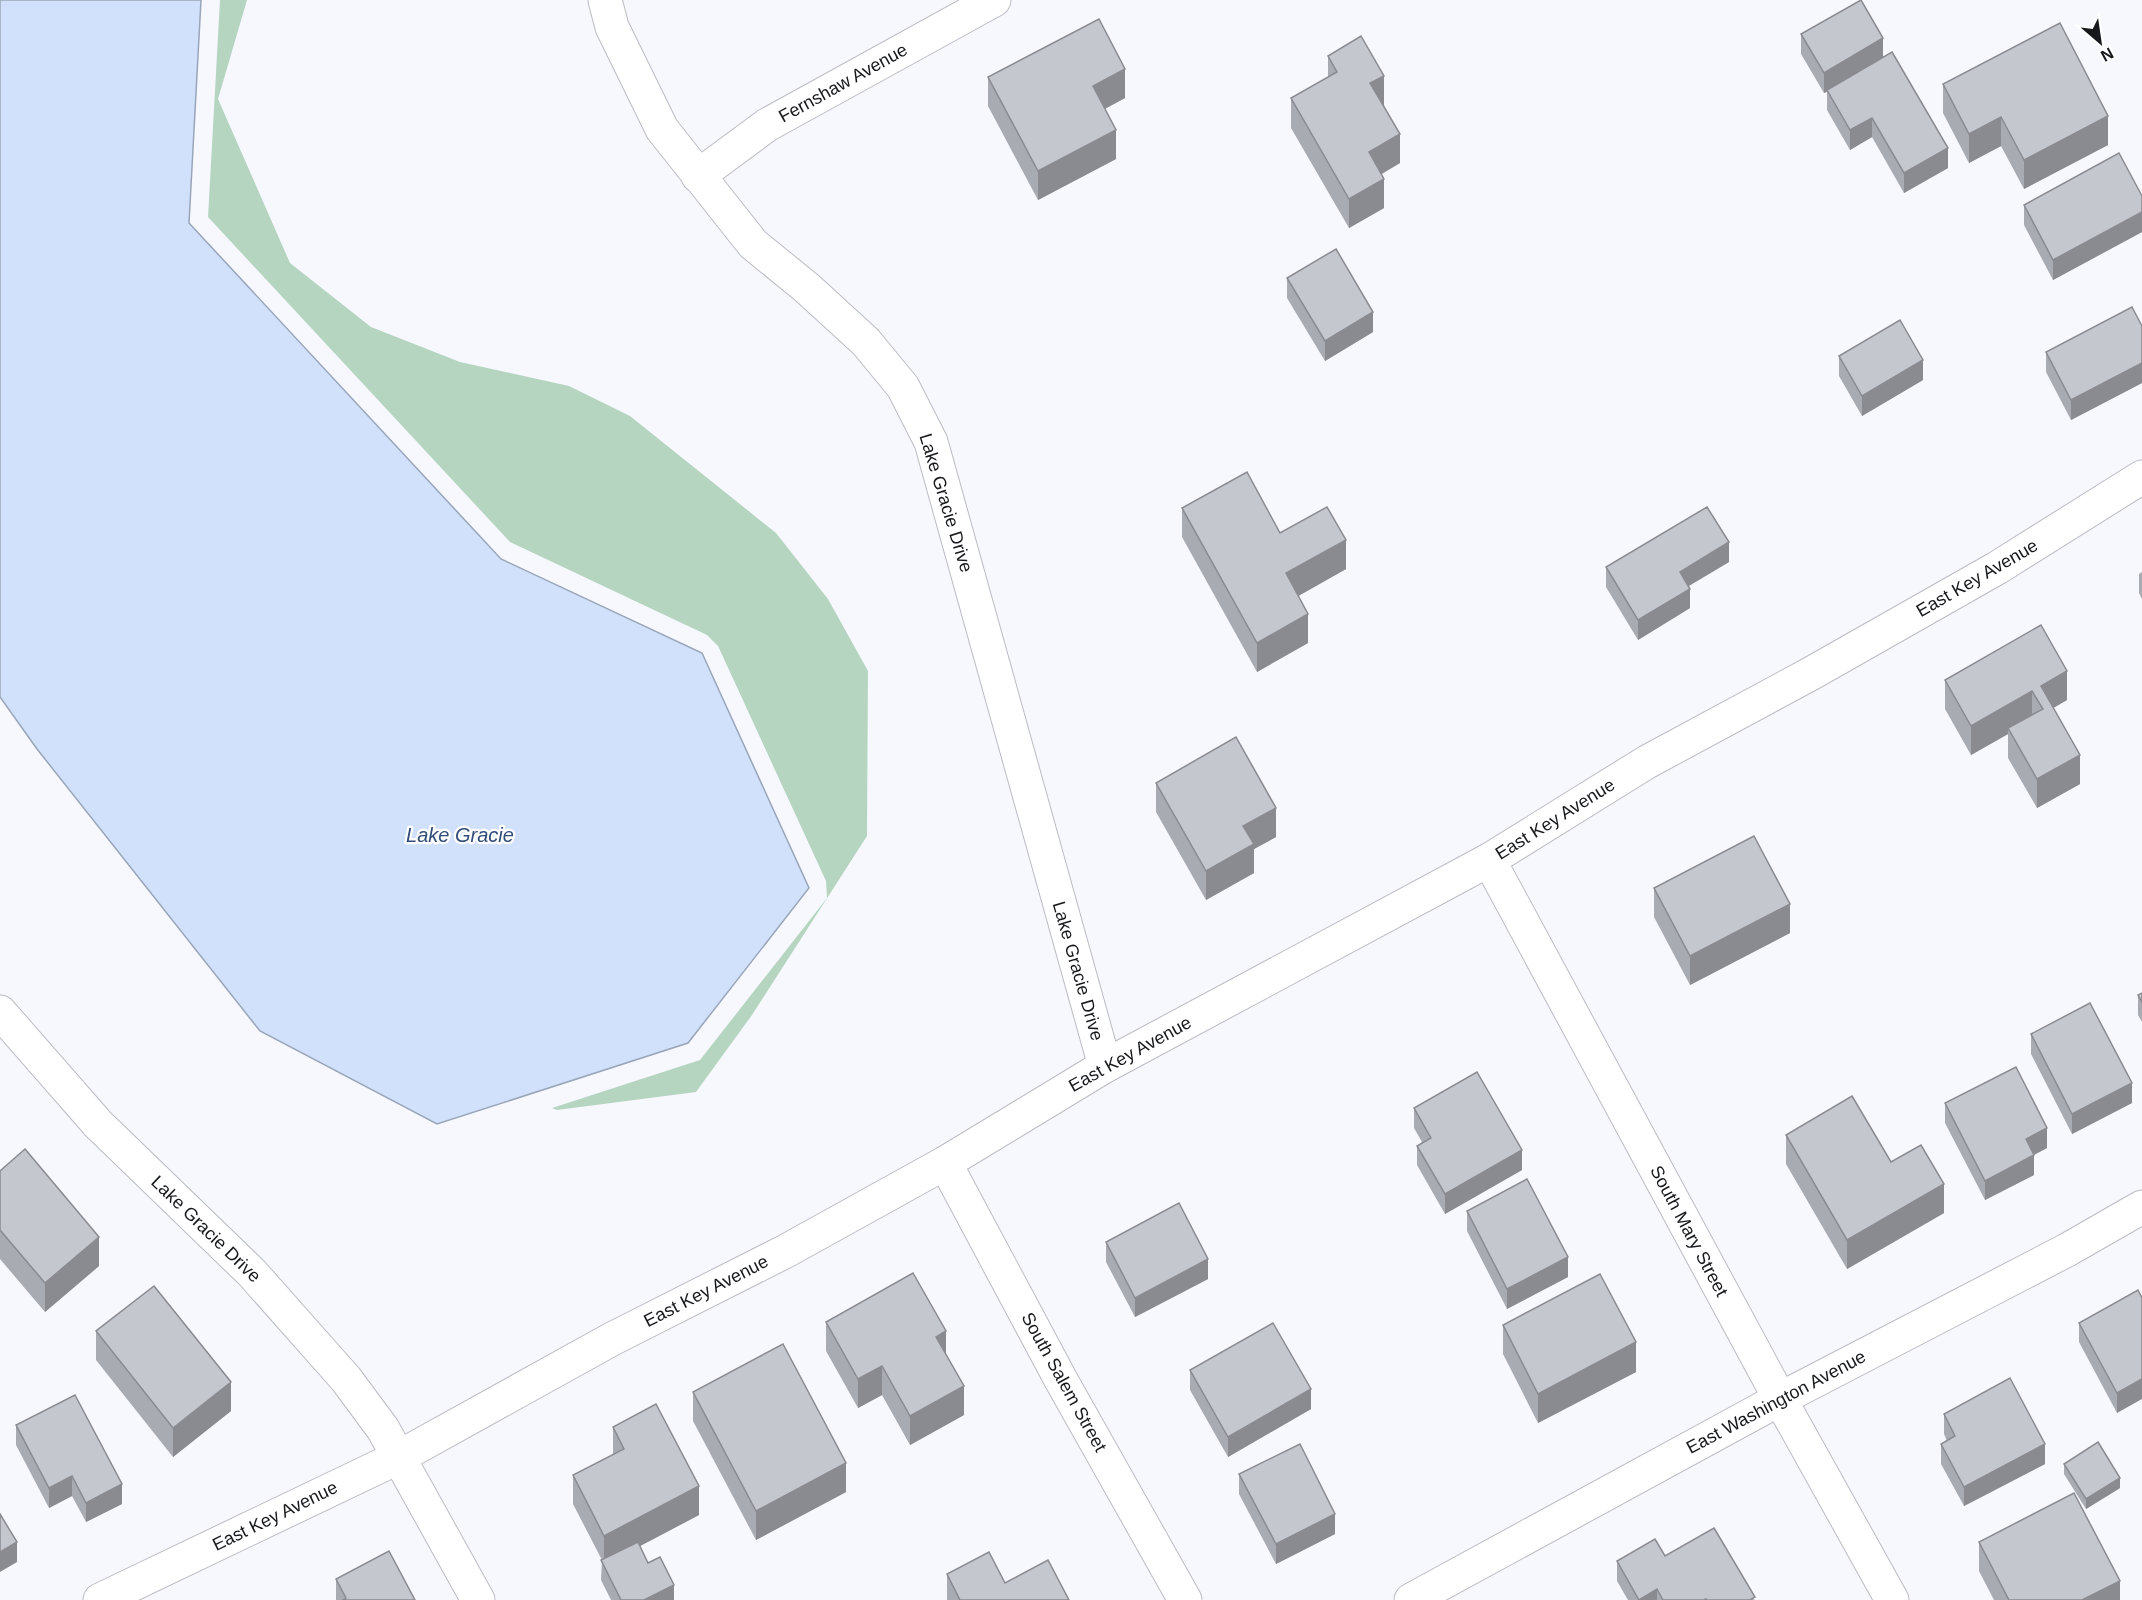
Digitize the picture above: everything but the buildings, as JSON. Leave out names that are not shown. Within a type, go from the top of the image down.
[{"type":"street","name":"Lake Gracie Drive","points":[[605,0],[612,27],[662,129],[753,244],[807,288],[866,342],[903,387],[931,442],[1105,1066]]},
{"type":"street","name":"Fernshaw Avenue","points":[[698,176],[767,125],[994,0]]},
{"type":"street","name":"East Key Avenue","points":[[100,1600],[399,1457],[612,1339],[786,1251],[945,1163],[1105,1066],[1489,860],[1647,762],[1812,673],[1996,568],[2142,477]]},
{"type":"street","name":"South Mary Street","points":[[1489,860],[1780,1399],[1892,1600]]},
{"type":"street","name":"Lake Gracie Drive","points":[[0,1012],[98,1124],[260,1282],[346,1379],[383,1429],[478,1600]]},
{"type":"street","name":"South Salem Street","points":[[945,1163],[1061,1380],[1185,1600]]},
{"type":"street","name":"East Washington Avenue","points":[[1411,1600],[1780,1399],[2067,1250],[2142,1207]]},
{"type":"green space","points":[[220,0],[247,0],[218,99],[290,263],[371,327],[460,362],[569,386],[630,416],[776,533],[828,599],[868,671],[867,836],[752,1015],[696,1092],[557,1110],[552,1108],[700,1060],[827,898],[826,881],[718,646],[707,635],[510,542],[208,217]]},
{"type":"water","name":"Lake Gracie","points":[[0,0],[201,0],[189,223],[501,559],[702,653],[809,888],[688,1043],[437,1124],[260,1031],[37,749],[0,697]]}]
